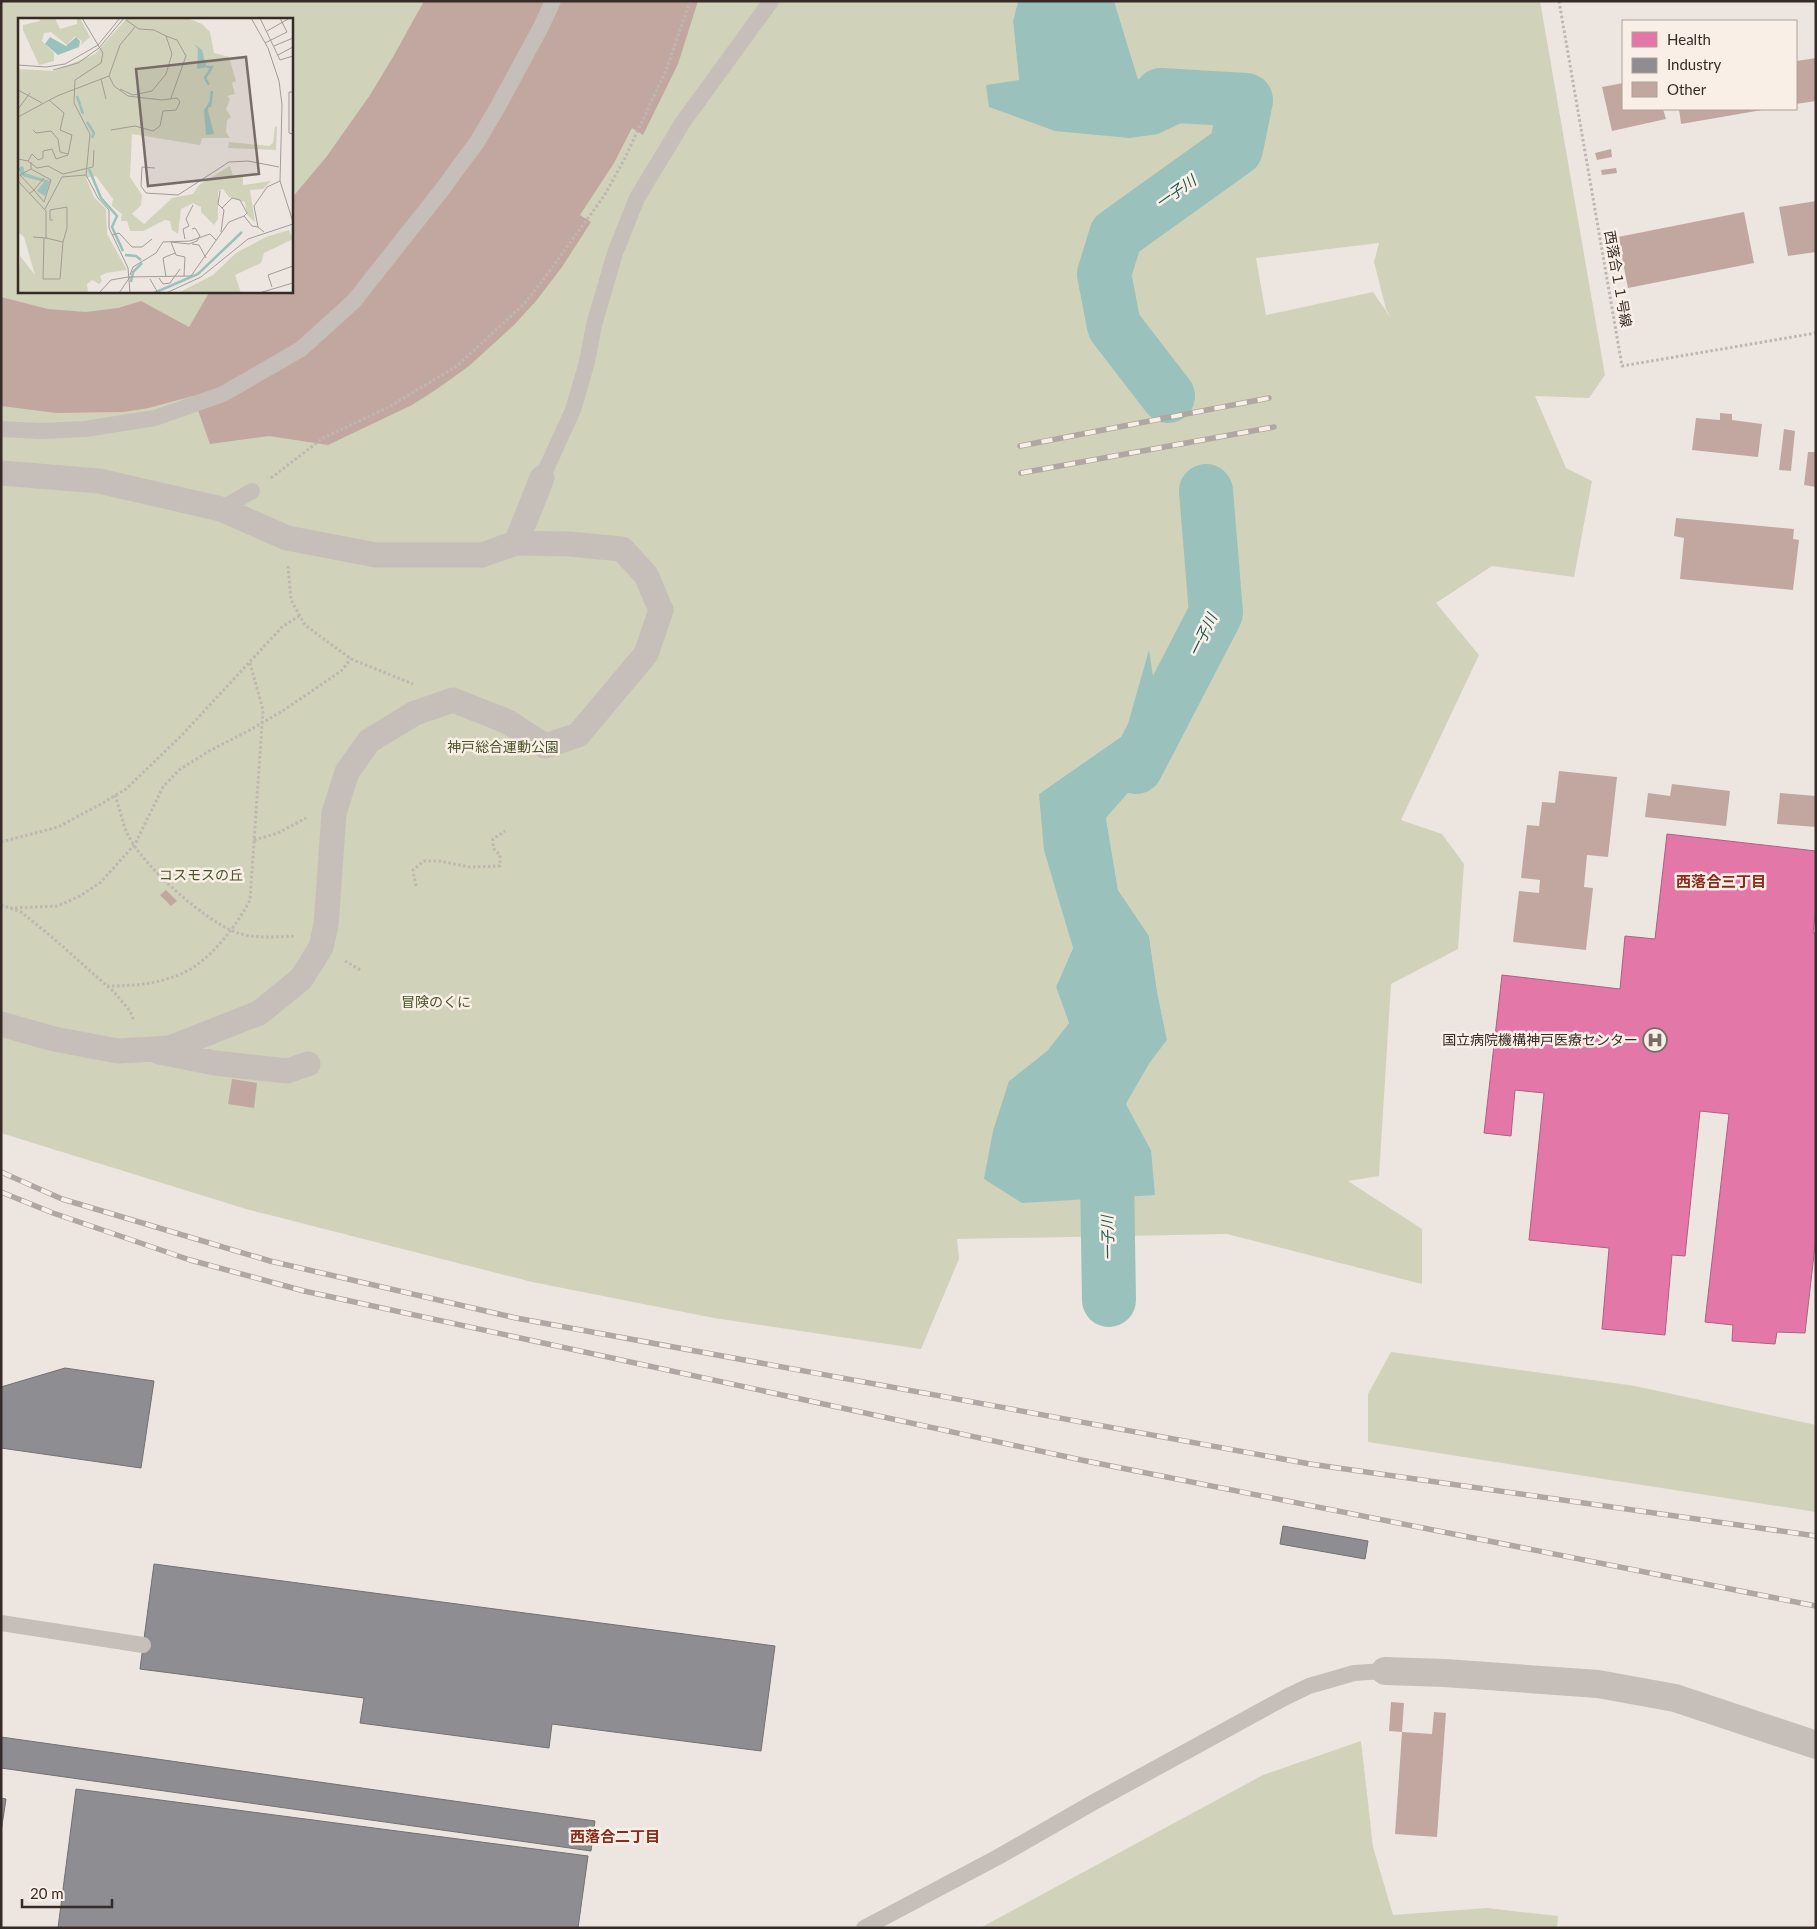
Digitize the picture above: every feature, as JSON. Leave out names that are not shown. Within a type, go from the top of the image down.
[{"type":"street","points":[[1,473],[99,481],[221,510],[287,538],[376,555],[482,554],[516,543],[569,544],[622,549],[646,575],[661,610],[646,654],[578,736],[545,746],[508,722],[453,700],[415,713],[369,741],[347,772],[334,813],[326,925],[321,947],[301,979],[259,1013],[170,1048],[118,1051],[54,1039],[1,1024]]},
{"type":"street","points":[[516,543],[542,478]]},
{"type":"street","points":[[141,1049],[216,1063],[270,1070],[287,1071],[308,1064]]},
{"type":"street","points":[[1385,1672],[1445,1673],[1598,1684],[1675,1698],[1816,1745]]},
{"type":"lane","points":[[1,428],[42,431],[85,429],[155,418],[223,394],[301,348],[354,301],[441,191],[477,142],[541,27],[553,1]]},
{"type":"lane","points":[[542,478],[573,410],[587,362],[594,325],[615,253],[637,198],[683,122],[772,1]]},
{"type":"lane","points":[[221,510],[252,491]]},
{"type":"lane","points":[[1,1623],[143,1645]]},
{"type":"lane","points":[[864,1928],[983,1865],[1094,1802],[1301,1690],[1354,1673],[1385,1672]]},
{"type":"path","points":[[252,491],[288,466],[323,438],[387,408],[456,366],[524,304],[604,196],[667,68],[690,1]]},
{"type":"path","name":"西落合１１号線","points":[[1559,1],[1622,366],[1816,333]]},
{"type":"path","points":[[287,538],[291,600],[305,625],[350,659],[453,700]]},
{"type":"path","points":[[1,842],[58,827],[126,788],[182,735],[282,628],[299,616]]},
{"type":"path","points":[[10,908],[58,906],[80,896],[101,882],[135,844],[163,787],[180,770],[209,750],[263,722],[341,671],[350,659]]},
{"type":"path","points":[[107,986],[136,986],[184,973],[204,959],[241,917],[250,900],[263,710],[250,663]]},
{"type":"path","points":[[115,795],[128,836],[146,861],[209,919],[236,932],[270,937],[301,936],[326,925]]},
{"type":"path","points":[[254,840],[278,833],[338,800]]},
{"type":"path","points":[[416,886],[413,870],[424,861],[439,861],[470,867],[500,866],[500,854],[493,848],[493,839],[505,831]]},
{"type":"path","points":[[1,905],[21,912],[107,986],[130,1011],[138,1032],[141,1049]]},
{"type":"green space","name":"神戸総合運動公園","points":[[1,1],[1018,1],[1013,21],[1019,80],[1185,120],[1200,114],[1206,101],[1225,105],[1248,92],[1218,87],[1179,92],[1138,79],[1114,1],[1540,1],[1605,375],[1589,398],[1535,396],[1566,468],[1592,481],[1574,577],[1492,566],[1436,603],[1479,655],[1401,820],[1442,834],[1464,864],[1458,949],[1391,984],[1379,1176],[1348,1181],[1422,1229],[1422,1284],[1227,1234],[957,1239],[959,1259],[921,1349],[714,1318],[532,1282],[246,1209],[1,1133]],"holes":[[[1379,243],[1374,262],[1386,309],[1391,318],[1373,292],[1266,315],[1256,258]],[[1149,652],[1135,785],[1106,818],[1118,890],[1149,936],[1167,1040],[1149,1064],[1126,1104],[1151,1150],[1009,1081],[1047,1051],[1069,1023],[1056,987],[1073,948],[1061,901],[1039,794],[1125,734]]]},
{"type":"green space","points":[[1391,1352],[1635,1386],[1816,1425],[1816,1512],[1368,1442],[1368,1394]]},
{"type":"green space","points":[[1361,1741],[1373,1847],[1393,1915],[1487,1908],[1558,1916],[1557,1928],[980,1928],[1263,1775]]},
{"type":"water","points":[[1018,1],[1114,1],[1138,79],[1179,92],[1218,87],[1249,92],[1225,105],[1206,101],[1200,114],[1158,134],[1130,138],[1055,131],[989,107],[986,85],[1019,80],[1013,21]]},
{"type":"water","points":[[1149,650],[1162,736],[1135,785],[1106,818],[1118,890],[1149,936],[1167,1040],[1149,1064],[1126,1104],[1151,1150],[1155,1195],[1022,1203],[984,1179],[993,1131],[1009,1081],[1047,1051],[1069,1023],[1056,987],[1073,948],[1044,850],[1039,794],[1125,734]]},
{"type":"building: Health","name":"国立病院機構神戸医療センター","points":[[1667,834],[1816,851],[1816,907],[1813,933],[1816,933],[1816,1237],[1805,1333],[1777,1332],[1775,1344],[1732,1341],[1733,1325],[1705,1322],[1729,1114],[1700,1111],[1685,1256],[1672,1255],[1665,1335],[1602,1329],[1609,1248],[1529,1240],[1544,1093],[1515,1090],[1511,1136],[1484,1133],[1502,975],[1620,989],[1625,936],[1655,939]]},
{"type":"building: Industry","points":[[65,1368],[154,1381],[141,1468],[1,1448],[1,1387]]},
{"type":"building: Industry","points":[[1283,1526],[1368,1541],[1365,1559],[1280,1544]]},
{"type":"building: Industry","points":[[154,1564],[775,1646],[761,1751],[552,1724],[549,1748],[360,1723],[364,1698],[140,1669]]},
{"type":"building: Industry","points":[[1,1737],[595,1821],[591,1851],[1,1768]]},
{"type":"building: Industry","points":[[76,1789],[588,1856],[578,1928],[58,1928]]},
{"type":"building: Industry","points":[[1,1798],[6,1799],[1,1832]]},
{"type":"building: Other","points":[[424,1],[698,1],[678,64],[643,135],[632,128],[614,163],[580,215],[591,222],[562,267],[536,301],[514,325],[469,366],[412,405],[328,445],[269,436],[210,444],[193,396],[149,408],[123,412],[56,413],[1,406],[1,297],[48,309],[86,312],[118,308],[141,301],[189,327],[209,292],[292,292],[292,198],[327,156],[370,95]]},
{"type":"building: Other","points":[[1816,58],[1816,101],[1797,104],[1797,61]]},
{"type":"building: Other","points":[[1622,83],[1622,110],[1663,110],[1666,119],[1612,131],[1602,87]]},
{"type":"building: Other","points":[[1679,110],[1762,110],[1681,124]]},
{"type":"building: Other","points":[[1611,149],[1612,157],[1597,160],[1595,153]]},
{"type":"building: Other","points":[[1616,168],[1617,173],[1602,175],[1601,170]]},
{"type":"building: Other","points":[[1816,201],[1816,252],[1788,256],[1779,207]]},
{"type":"building: Other","points":[[1744,212],[1754,263],[1628,288],[1618,237]]},
{"type":"building: Other","points":[[1720,413],[1732,414],[1732,420],[1762,424],[1758,457],[1692,450],[1696,418],[1720,420]]},
{"type":"building: Other","points":[[1784,429],[1795,431],[1791,471],[1779,470]]},
{"type":"building: Other","points":[[1808,452],[1816,452],[1816,487],[1804,485]]},
{"type":"building: Other","points":[[1676,518],[1794,529],[1793,539],[1799,540],[1793,590],[1680,579],[1684,538],[1674,536]]},
{"type":"building: Other","points":[[1559,771],[1617,777],[1608,857],[1587,855],[1584,887],[1593,888],[1586,950],[1513,942],[1519,891],[1539,893],[1540,880],[1521,878],[1527,825],[1539,826],[1542,802],[1555,803]]},
{"type":"building: Other","points":[[1672,784],[1730,791],[1726,826],[1645,817],[1648,793],[1670,796]]},
{"type":"building: Other","points":[[1780,793],[1816,796],[1816,827],[1777,824]]},
{"type":"building: Other","points":[[166,890],[177,901],[171,906],[160,895]]},
{"type":"building: Other","points":[[232,1079],[257,1083],[254,1108],[228,1104]]},
{"type":"building: Other","points":[[1391,1702],[1404,1703],[1402,1732],[1389,1731]]},
{"type":"building: Other","points":[[1434,1712],[1446,1713],[1437,1837],[1395,1834],[1402,1732],[1432,1734]]},
{"type":"waterway","name":"一子川","points":[[1161,95],[1246,100],[1236,149],[1116,235],[1104,274],[1114,326],[1168,396]]},
{"type":"waterway","name":"一子川","points":[[1136,767],[1216,613],[1206,491]]},
{"type":"waterway","name":"一子川","points":[[1107,1175],[1109,1300]]},
{"type":"railway","points":[[1020,446],[1269,398]]},
{"type":"railway","points":[[1021,473],[1274,427]]},
{"type":"railway","points":[[1,1172],[62,1199],[270,1261],[516,1318],[1310,1464],[1816,1536]]},
{"type":"railway","points":[[1,1192],[53,1213],[190,1260],[304,1291],[1086,1461],[1816,1606]]},
{"type":"place","name":"国立病院機構神戸医療センター","points":[[1655,1040]]},
{"type":"district","name":"西落合三丁目","points":[[1721,882]]},
{"type":"district","name":"西落合二丁目","points":[[615,1837]]},
{"type":"park label","name":"コスモスの丘","points":[[201,875]]},
{"type":"park label","name":"冒険のくに","points":[[436,1002]]}]
